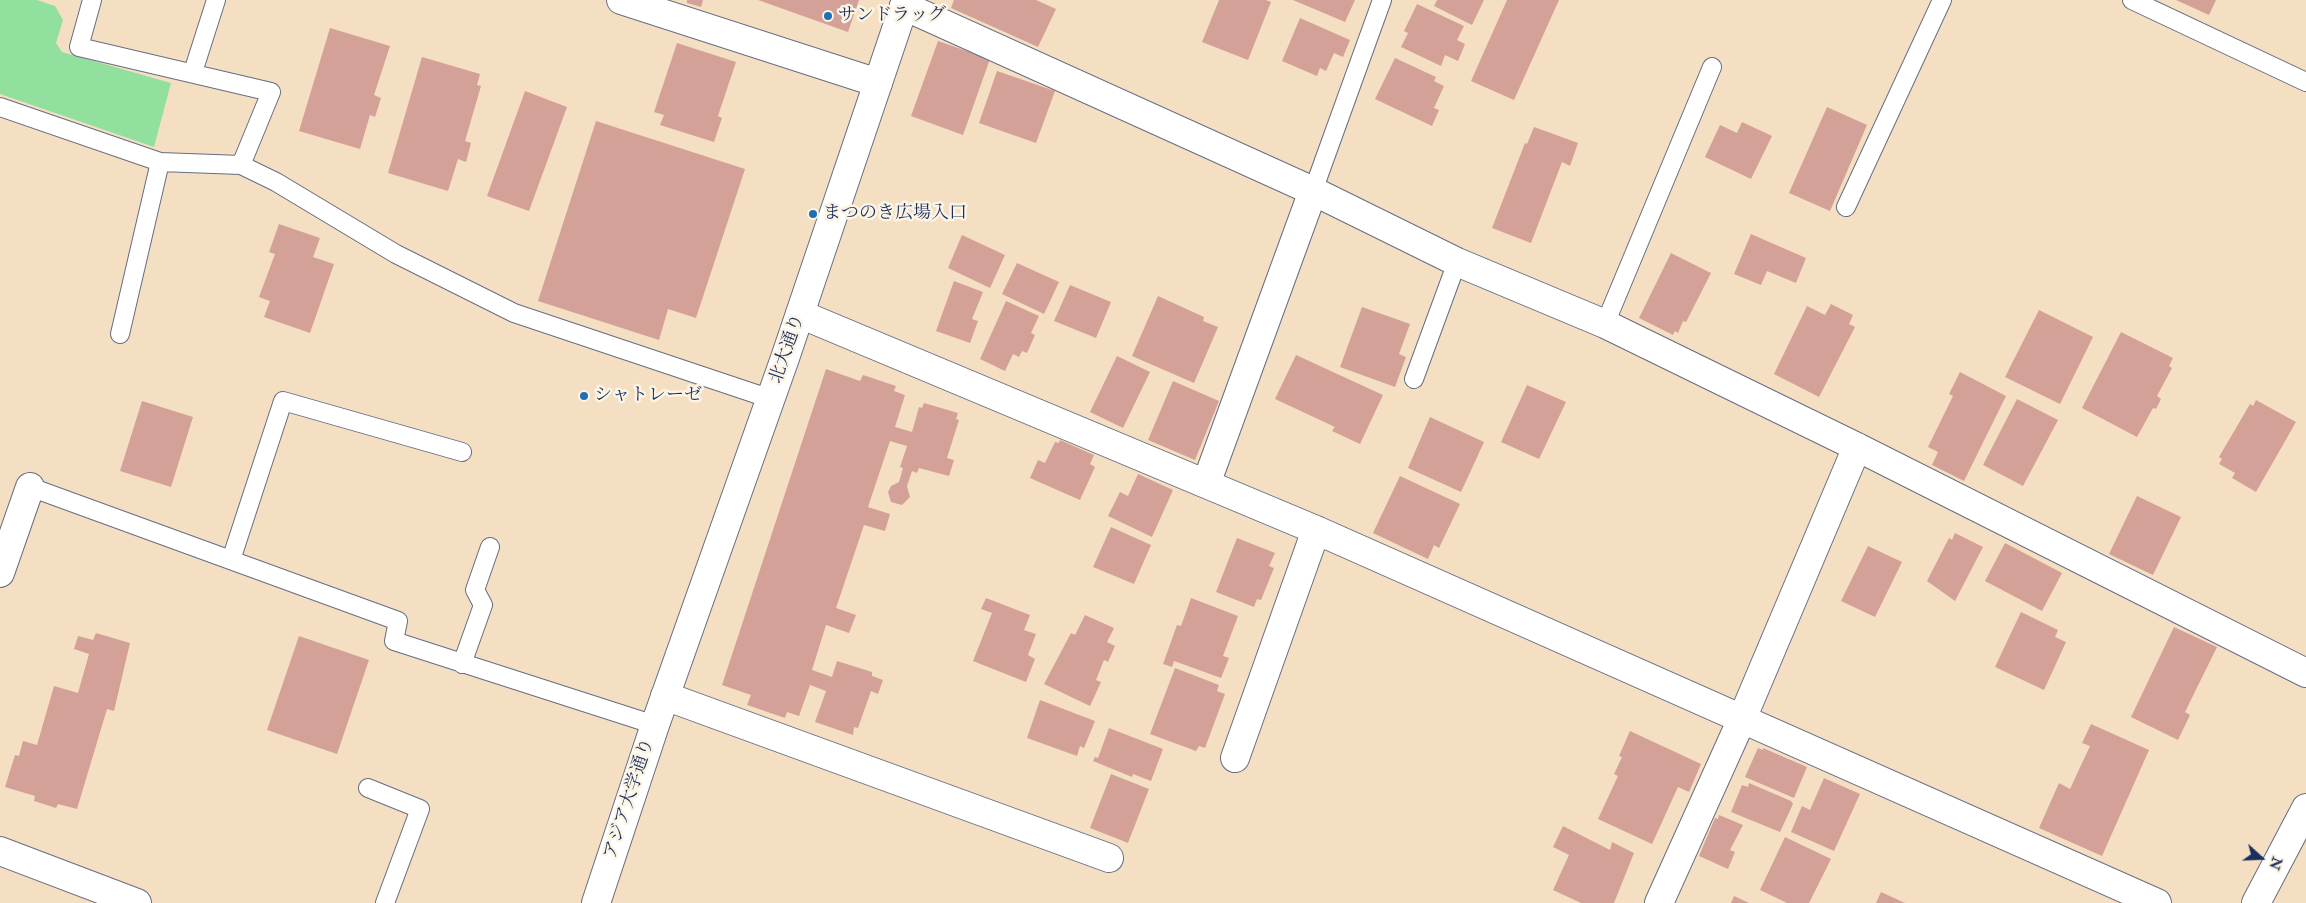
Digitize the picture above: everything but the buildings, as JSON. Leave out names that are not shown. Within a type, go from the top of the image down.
[{"type":"street","points":[[621,0],[878,83]]},
{"type":"street","points":[[905,3],[1313,191],[1458,262],[1605,324],[1857,447],[2306,672]]},
{"type":"street","name":"北大通り","points":[[665,696],[771,400],[905,3]]},
{"type":"street","points":[[1206,484],[1313,191]]},
{"type":"street","points":[[800,314],[1316,530],[2157,903]]},
{"type":"street","points":[[1659,903],[1742,719],[1857,447]]},
{"type":"street","points":[[0,572],[30,487]]},
{"type":"street","points":[[1235,758],[1316,530]]},
{"type":"street","points":[[665,696],[1109,858]]},
{"type":"street","name":"アジア大学通り","points":[[596,903],[665,696]]},
{"type":"street","points":[[2256,903],[2306,808]]},
{"type":"street","points":[[0,851],[138,903]]},
{"type":"lane","points":[[92,0],[80,47],[272,92],[241,165]]},
{"type":"lane","points":[[193,72],[216,0]]},
{"type":"lane","points":[[1313,191],[1382,0]]},
{"type":"lane","points":[[1846,207],[1942,0]]},
{"type":"lane","points":[[2132,0],[2306,82]]},
{"type":"lane","points":[[1605,324],[1712,67]]},
{"type":"lane","points":[[0,107],[160,162],[241,165],[276,182],[396,254],[514,314],[771,400]]},
{"type":"lane","points":[[120,334],[160,162]]},
{"type":"lane","points":[[1414,379],[1458,262]]},
{"type":"lane","points":[[231,560],[282,401],[462,452]]},
{"type":"lane","points":[[30,487],[398,620],[394,642],[655,725]]},
{"type":"lane","points":[[462,664],[482,605],[475,590],[490,547]]},
{"type":"lane","points":[[368,788],[420,809],[386,903]]},
{"type":"green space","points":[[0,0],[37,0],[55,6],[63,20],[56,43],[62,52],[171,83],[154,147],[0,94]]},
{"type":"place","name":"サンドラッグ","points":[[828,16]]},
{"type":"place","name":"まつのき広場入口","points":[[813,214]]},
{"type":"place","name":"シャトレーゼ","points":[[584,396]]}]
